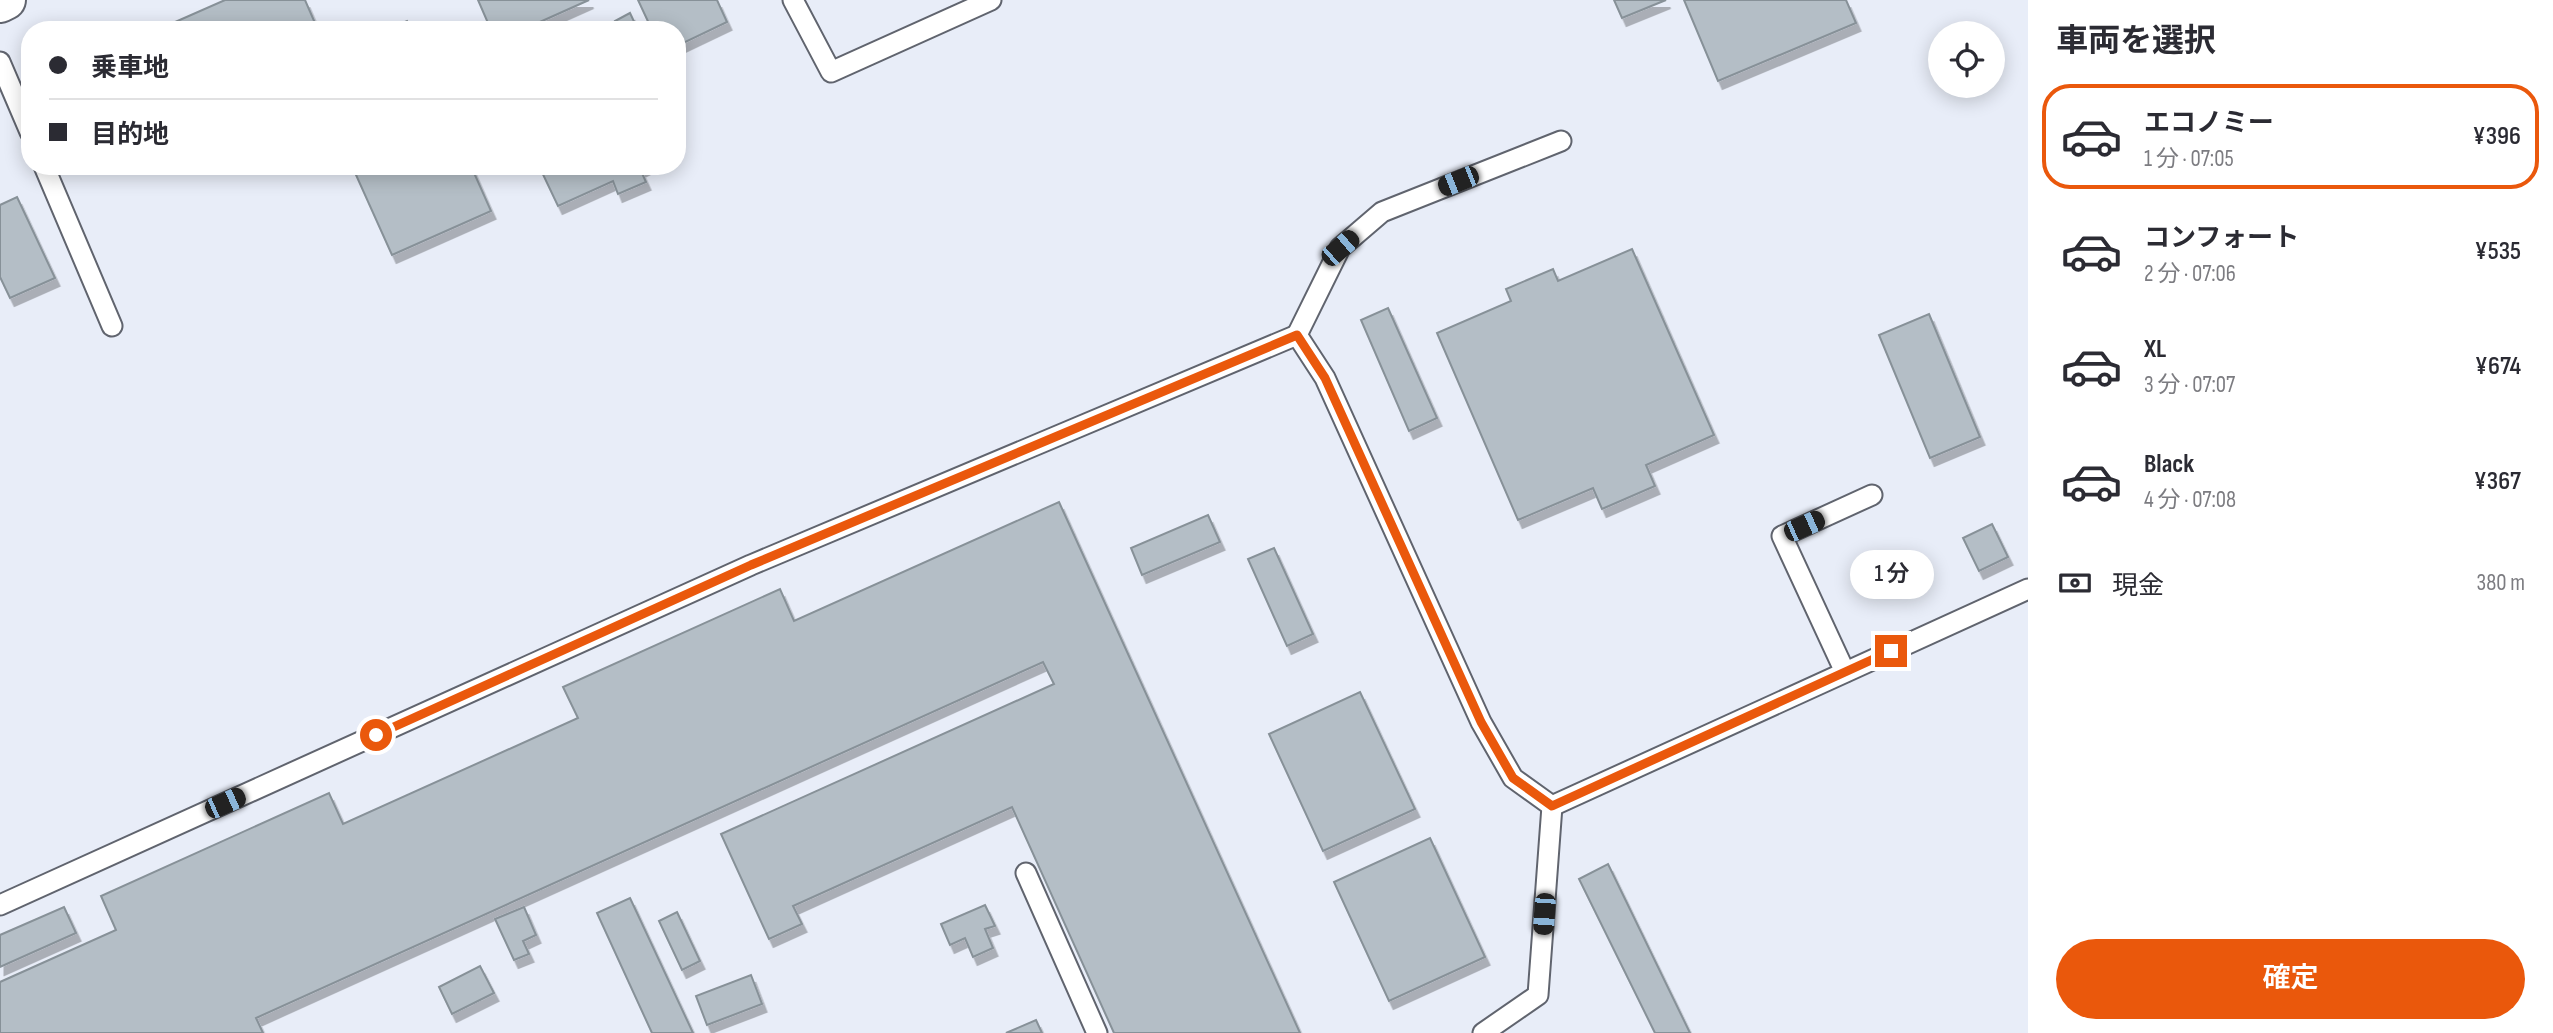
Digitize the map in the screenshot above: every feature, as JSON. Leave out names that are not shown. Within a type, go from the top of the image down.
[{"type":"street","points":[[0,3],[6,0]]},
{"type":"lane","points":[[793,0],[831,72],[991,0]]},
{"type":"lane","points":[[0,62],[21,111]]},
{"type":"lane","points":[[0,905],[751,565],[1297,335],[1340,248],[1382,212],[1561,141]]},
{"type":"lane","points":[[48,175],[112,326]]},
{"type":"lane","points":[[1297,335],[1325,378],[1481,722],[1513,778],[1552,806]]},
{"type":"lane","points":[[1845,672],[1782,536],[1872,495]]},
{"type":"lane","points":[[1552,806],[2028,589]]},
{"type":"lane","points":[[1483,1033],[1538,995],[1552,806]]},
{"type":"lane","points":[[1026,873],[1097,1033]]},
{"type":"building","points":[[225,0],[305,0],[314,21],[177,21]]},
{"type":"building","points":[[478,0],[589,0],[542,21],[487,21]]},
{"type":"building","points":[[638,0],[717,0],[727,22],[686,42],[686,21],[648,21]]},
{"type":"building","points":[[1614,0],[1666,0],[1622,18]]},
{"type":"building","points":[[1684,0],[1846,0],[1856,23],[1718,81]]},
{"type":"building","points":[[630,13],[634,21],[615,21]]},
{"type":"building","points":[[356,175],[475,175],[491,211],[392,255]]},
{"type":"building","points":[[543,175],[643,175],[646,182],[618,194],[613,181],[558,206]]},
{"type":"building","points":[[17,197],[55,278],[10,298],[0,277],[0,205]]},
{"type":"building","points":[[1632,249],[1714,435],[1646,465],[1655,486],[1602,509],[1593,488],[1518,520],[1437,333],[1511,301],[1506,289],[1553,269],[1558,281]]},
{"type":"building","points":[[1388,308],[1437,418],[1409,431],[1361,320]]},
{"type":"building","points":[[1929,314],[1980,437],[1930,458],[1879,335]]},
{"type":"building","points":[[1059,502],[1300,1033],[1114,1033],[1012,807],[793,906],[802,924],[769,939],[721,834],[1054,684],[1043,662],[256,1018],[263,1033],[0,1033],[0,982],[116,930],[101,896],[329,793],[343,824],[578,718],[563,687],[780,589],[794,621]]},
{"type":"building","points":[[1208,515],[1220,542],[1142,575],[1131,548]]},
{"type":"building","points":[[1992,524],[2008,557],[1979,571],[1963,538]]},
{"type":"building","points":[[1274,548],[1313,634],[1287,646],[1248,559]]},
{"type":"building","points":[[1360,692],[1415,809],[1323,851],[1269,734]]},
{"type":"building","points":[[1430,838],[1485,957],[1389,1001],[1334,882]]},
{"type":"building","points":[[1608,864],[1690,1033],[1655,1033],[1579,879]]},
{"type":"building","points":[[630,898],[693,1033],[652,1033],[597,913]]},
{"type":"building","points":[[985,905],[995,926],[985,929],[993,948],[973,957],[965,938],[950,945],[941,924]]},
{"type":"building","points":[[64,907],[76,933],[0,967],[0,935]]},
{"type":"building","points":[[524,907],[536,935],[523,941],[529,954],[514,960],[495,919]]},
{"type":"building","points":[[677,912],[700,961],[682,970],[659,921]]},
{"type":"building","points":[[480,966],[494,993],[452,1014],[439,987]]},
{"type":"building","points":[[751,975],[762,1004],[707,1025],[696,996]]},
{"type":"building","points":[[1036,1020],[1042,1033],[1006,1033]]},
{"type":"route","points":[[376,735],[751,565],[1297,335],[1325,378],[1481,722],[1513,778],[1552,806],[1891,651]]}]
